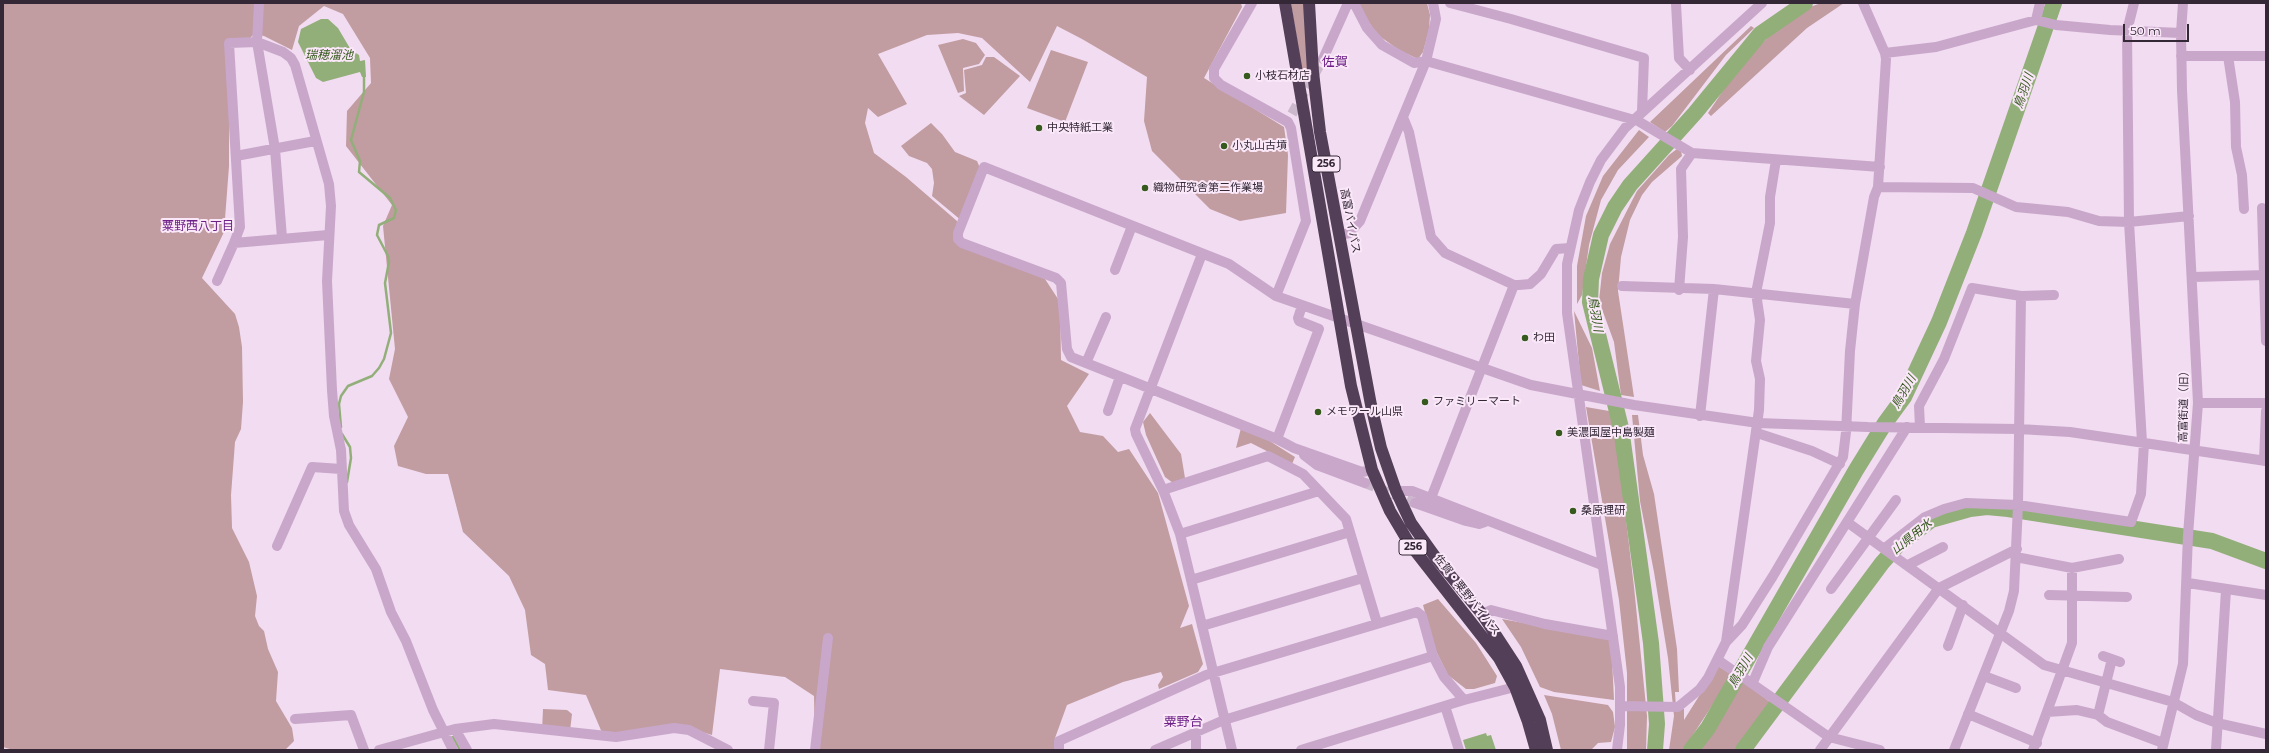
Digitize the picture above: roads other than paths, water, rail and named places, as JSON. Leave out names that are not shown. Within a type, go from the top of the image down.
[{"type":"highway","name":"256","points":[[1284,3],[1340,320]]},
{"type":"highway","name":"高富バイパス","points":[[1309,3],[1313,72],[1320,132],[1340,235],[1355,324]]},
{"type":"highway","name":"佐賀・粟野バイパス","points":[[1340,320],[1351,386],[1372,470],[1390,511],[1409,543],[1500,658],[1515,687],[1528,722],[1536,750]]},
{"type":"highway","name":"佐賀・粟野バイパス","points":[[1355,324],[1377,434],[1396,491],[1415,529],[1436,558],[1482,614],[1516,666],[1537,714],[1547,750]]},
{"type":"street","points":[[259,3],[257,42],[275,149],[282,238]]},
{"type":"street","points":[[1252,3],[1214,69],[1214,78],[1221,85],[1290,118],[1306,221],[1276,296]]},
{"type":"street","points":[[1323,59],[1348,3]]},
{"type":"street","points":[[1354,3],[1368,28],[1382,45],[1414,63],[1426,61],[1638,117],[1688,151],[1776,160],[1880,167]]},
{"type":"street","points":[[1340,235],[1349,233],[1360,221],[1426,61],[1436,19],[1433,3]]},
{"type":"street","points":[[1450,3],[1511,18],[1644,58],[1638,117]]},
{"type":"street","points":[[1616,750],[1624,706],[1602,565],[1581,396],[1567,313],[1567,272],[1570,248],[1579,210],[1601,160],[1625,128],[1762,3]]},
{"type":"street","points":[[1726,642],[1742,625],[1773,576],[1843,457],[1847,426],[1850,350],[1855,304],[1874,197],[1878,187],[1880,167],[1885,53],[1863,3]]},
{"type":"street","points":[[2036,20],[2040,3]]},
{"type":"street","points":[[1889,551],[1911,526],[1944,509],[1966,503],[2131,522],[2141,494],[2143,442],[2129,222],[2128,31],[2134,3]]},
{"type":"street","name":"高富街道（旧）","points":[[2162,746],[2183,664],[2188,583],[2188,540],[2198,402],[2181,56],[2183,3]]},
{"type":"street","points":[[1676,4],[1678,58],[1690,70]]},
{"type":"street","points":[[1885,53],[1936,47],[2036,20],[2056,25],[2128,31],[2181,33]]},
{"type":"street","points":[[217,281],[240,228],[229,43],[257,42],[283,52],[295,65],[309,109],[315,142],[329,184],[331,206],[326,275],[332,390],[341,469],[343,502],[349,525],[376,569],[391,612],[406,641],[433,710],[453,750]]},
{"type":"street","points":[[2181,56],[2266,56]]},
{"type":"street","points":[[2228,56],[2235,102],[2236,147],[2242,175],[2244,209]]},
{"type":"street","points":[[1403,117],[1409,132],[1431,237],[1446,253],[1514,285],[1530,284],[1541,274],[1556,249],[1570,248]]},
{"type":"street","points":[[236,156],[315,142]]},
{"type":"street","points":[[1678,290],[1683,237],[1681,169],[1688,151]]},
{"type":"street","points":[[1624,706],[1678,707],[1700,689],[1721,661],[1726,642],[1757,428],[1760,379],[1756,361],[1760,320],[1756,293],[1770,223],[1770,197],[1776,160]]},
{"type":"street","points":[[1365,482],[1317,464],[1294,448],[1277,439],[1120,377],[1068,354],[1063,291],[1061,283],[1056,278],[962,243],[958,239],[958,233],[984,167],[1229,264],[1276,296],[1481,369],[1531,385],[1581,396],[1700,416],[1757,428],[1840,464]]},
{"type":"street","points":[[1878,187],[1973,188],[2016,206],[2068,212],[2099,221],[2129,222],[2189,216]]},
{"type":"street","points":[[2262,208],[2266,341]]},
{"type":"street","points":[[1116,270],[1132,226]]},
{"type":"street","points":[[234,243],[328,235]]},
{"type":"street","points":[[1202,254],[1136,423],[1136,434],[1163,490],[1180,534],[1232,750]]},
{"type":"street","points":[[2193,277],[2265,275]]},
{"type":"street","points":[[1431,498],[1514,285]]},
{"type":"street","points":[[1622,286],[1678,290],[1714,289],[1855,304]]},
{"type":"street","points":[[1920,427],[1920,406],[1944,359],[1972,288],[2021,296],[2054,295]]},
{"type":"street","points":[[1700,416],[1714,289]]},
{"type":"street","points":[[1954,750],[2009,611],[2014,591],[2018,509],[2021,296]]},
{"type":"street","points":[[1277,439],[1319,329],[1299,321],[1302,306]]},
{"type":"street","points":[[1086,363],[1106,317]]},
{"type":"street","points":[[1108,411],[1120,377]]},
{"type":"street","points":[[2198,402],[2266,403]]},
{"type":"street","points":[[1757,428],[1847,426],[2019,429],[2070,432],[2265,461],[2266,411]]},
{"type":"street","points":[[1750,680],[1768,647],[1905,427]]},
{"type":"street","points":[[1294,448],[1362,472],[1372,470]]},
{"type":"street","points":[[1163,490],[1268,456],[1303,474],[1346,519],[1377,623]]},
{"type":"street","points":[[277,546],[312,467],[341,469]]},
{"type":"street","points":[[1180,534],[1319,491]]},
{"type":"street","points":[[1396,491],[1412,491],[1488,522],[1602,565]]},
{"type":"street","points":[[1831,589],[1896,500]]},
{"type":"street","points":[[1415,503],[1466,521],[1479,524],[1488,522]]},
{"type":"street","points":[[1847,522],[1889,551],[2044,665],[2173,702],[2196,715],[2217,723],[2266,734]]},
{"type":"street","points":[[1191,580],[1350,532]]},
{"type":"street","points":[[1908,565],[1943,547]]},
{"type":"street","points":[[1820,750],[1939,588],[2016,553],[2072,568],[2119,559]]},
{"type":"street","points":[[1968,714],[2035,746],[2064,670],[2072,643],[2072,568]]},
{"type":"street","points":[[1202,626],[1363,578]]},
{"type":"street","points":[[2188,583],[2266,595]]},
{"type":"street","points":[[2216,750],[2226,590]]},
{"type":"street","points":[[2048,595],[2127,597]]},
{"type":"street","points":[[1948,646],[1963,605]]},
{"type":"street","points":[[1482,614],[1492,610],[1545,624],[1613,636]]},
{"type":"street","points":[[1059,750],[1059,741],[1212,672],[1417,612],[1422,616],[1433,656],[1444,677],[1464,700]]},
{"type":"street","points":[[815,750],[828,638]]},
{"type":"street","points":[[1154,750],[1224,720],[1433,656]]},
{"type":"street","points":[[2098,715],[2104,683],[2112,659]]},
{"type":"street","points":[[1721,661],[1830,737],[1867,748],[1880,750]]},
{"type":"street","points":[[1984,676],[2016,688]]},
{"type":"street","points":[[1301,750],[1464,700],[1515,687]]},
{"type":"street","points":[[753,700],[774,704],[769,750]]},
{"type":"street","points":[[1446,706],[1459,750]]},
{"type":"street","points":[[2047,712],[2077,710],[2098,715],[2107,722],[2162,746]]},
{"type":"street","points":[[295,719],[350,715],[364,750]]},
{"type":"street","points":[[379,750],[455,729],[494,724],[616,737],[674,728],[689,730],[728,750]]},
{"type":"street","points":[[455,729],[466,750]]},
{"type":"street","points":[[1196,732],[1196,750]]},
{"type":"water","name":"瑞穂溜池","points":[[321,19],[328,19],[338,28],[351,50],[359,55],[360,61],[365,60],[366,77],[362,77],[360,72],[323,82],[316,78],[298,42],[301,29]]},
{"type":"water","points":[[1486,733],[1487,736],[1491,735],[1496,750],[1466,750],[1463,740]]},
{"type":"waterway","name":"鳥羽川","points":[[1655,750],[1657,724],[1651,643],[1621,428],[1590,302],[1591,279],[1601,235],[1615,207],[1630,185],[1695,113],[1760,34],[1805,3]]},
{"type":"waterway","name":"鳥羽川","points":[[1691,750],[1708,728],[1856,470],[1885,423],[1904,397],[1939,322],[1974,233],[2054,3]]},
{"type":"waterway","points":[[341,427],[339,404],[341,396],[348,386],[372,376],[379,368],[384,359],[391,333],[385,283],[389,262],[388,256],[377,235],[379,225],[394,218],[396,210],[390,198],[359,172],[360,161],[351,140],[364,92],[364,75]]},
{"type":"waterway","points":[[342,434],[350,447],[351,458],[347,482]]},
{"type":"waterway","name":"山県用水","points":[[1743,750],[1882,563],[1898,545],[1931,520],[1970,509],[1987,507],[2008,509],[2212,541],[2266,561]]},
{"type":"waterway","points":[[453,737],[460,750]]},
{"type":"tunnel","points":[[1292,114],[1323,59]]},
{"type":"tunnel","points":[[1365,483],[1415,503]]},
{"type":"place","name":"小枝石材店","points":[[1247,76]]},
{"type":"place","name":"中央特紙工業","points":[[1039,128]]},
{"type":"place","name":"小丸山古墳","points":[[1224,146]]},
{"type":"place","name":"織物研究舎第二作業場","points":[[1145,188]]},
{"type":"place","name":"わ田","points":[[1525,338]]},
{"type":"place","name":"ファミリーマート","points":[[1425,402]]},
{"type":"place","name":"メモワール山県","points":[[1318,412]]},
{"type":"place","name":"美濃国屋中島製麺","points":[[1559,433]]},
{"type":"place","name":"桑原理研","points":[[1573,511]]},
{"type":"district","name":"佐賀","points":[[1335,62]]},
{"type":"district","name":"粟野西八丁目","points":[[198,226]]},
{"type":"district","name":"粟野台","points":[[1183,722]]}]
